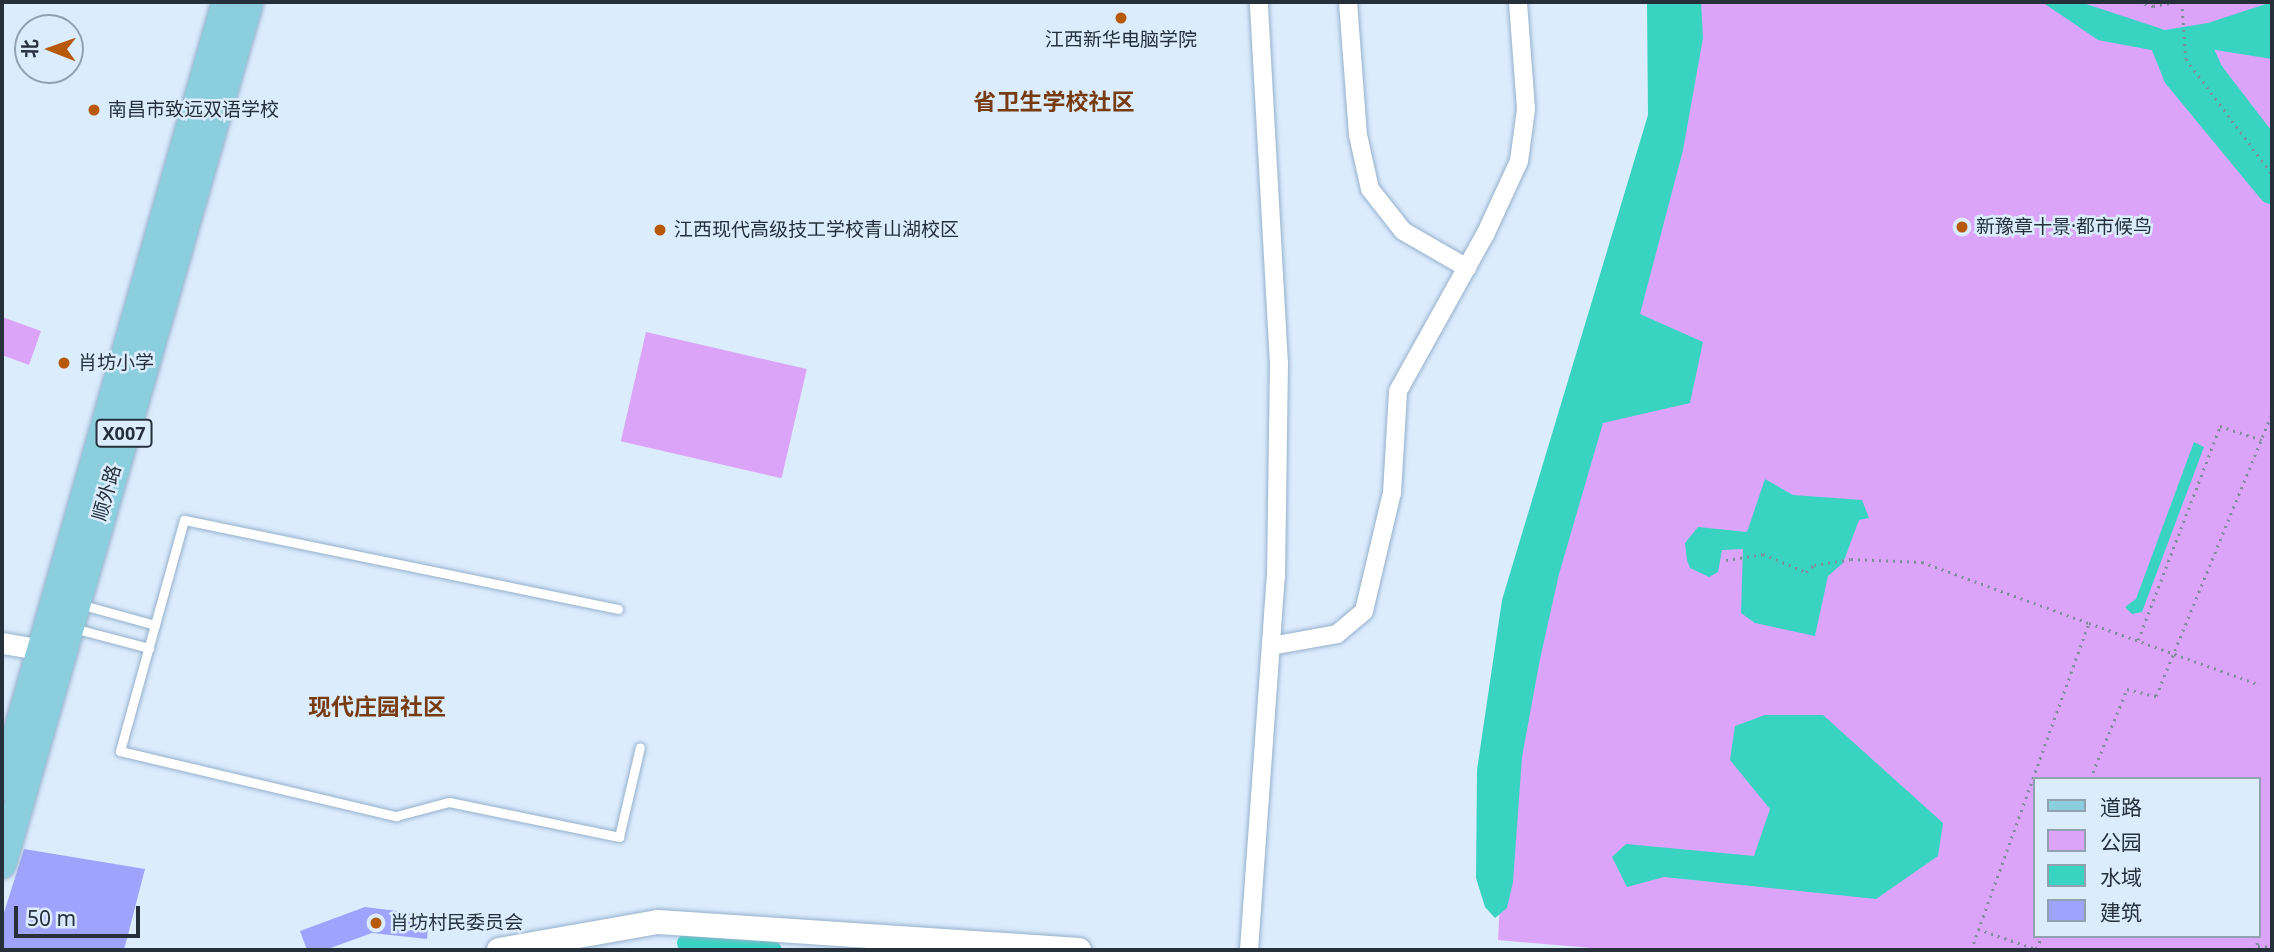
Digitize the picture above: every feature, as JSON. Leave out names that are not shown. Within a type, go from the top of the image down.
[{"type":"main road","name":"顺外路","points":[[2,864],[50,651],[226,2]]},
{"type":"main road","name":"顺外路","points":[[2,787],[50,651],[72,614],[249,2]]},
{"type":"main road","points":[[499,950],[658,922],[968,947],[1079,950]]},
{"type":"street","points":[[1249,950],[1271,646],[1279,364],[1259,2]]},
{"type":"street","points":[[1348,2],[1358,135],[1370,189],[1403,231],[1467,268]]},
{"type":"street","points":[[1271,646],[1337,634],[1364,611],[1392,493],[1398,391],[1467,268],[1519,161],[1526,108],[1518,2]]},
{"type":"street","points":[[2,643],[50,651]]},
{"type":"lane","points":[[618,610],[184,520],[120,751],[396,816],[449,802],[619,837],[640,747]]},
{"type":"lane","points":[[72,614],[155,625]]},
{"type":"lane","points":[[72,614],[149,649]]},
{"type":"path","points":[[2138,2],[2153,6],[2176,2]]},
{"type":"path","points":[[2182,2],[2186,59],[2272,174]]},
{"type":"path","points":[[2091,777],[2127,689],[2156,696],[2272,413]]},
{"type":"path","points":[[2138,640],[2220,426],[2262,440]]},
{"type":"path","points":[[1726,560],[1742,555],[1763,554],[1804,572],[1814,565],[1850,559],[1922,562],[2260,685]]},
{"type":"path","points":[[2033,777],[2089,623]]},
{"type":"path","points":[[1971,950],[2032,780]]},
{"type":"path","points":[[1978,929],[2036,949],[2041,938]]},
{"type":"path","points":[[2256,938],[2258,946],[2272,947]]},
{"type":"green space","points":[[1673,2],[2272,2],[2272,950],[1615,950],[1498,940],[1514,623],[1674,111]]},
{"type":"green space","points":[[2,317],[41,331],[29,365],[2,355]]},
{"type":"green space","points":[[646,332],[807,369],[782,478],[621,441]]},
{"type":"water","points":[[1647,2],[1701,2],[1703,38],[1683,150],[1640,314],[1703,342],[1690,403],[1603,423],[1559,574],[1540,659],[1522,757],[1513,882],[1507,908],[1495,918],[1485,907],[1476,878],[1477,770],[1502,600],[1648,115]]},
{"type":"water","points":[[2042,2],[2080,2],[2165,30],[2208,23],[2272,2],[2272,59],[2203,48],[2162,52],[2098,40]]},
{"type":"water","points":[[2194,442],[2204,447],[2142,612],[2132,614],[2125,607],[2136,599]]},
{"type":"water","points":[[1765,479],[1793,495],[1862,500],[1869,518],[1859,520],[1843,563],[1828,576],[1815,636],[1755,623],[1741,613],[1743,549],[1722,550],[1718,572],[1709,577],[1690,568],[1687,560],[1685,543],[1698,527],[1747,532]]},
{"type":"water","points":[[1765,715],[1823,715],[1943,823],[1938,856],[1876,899],[1664,877],[1627,887],[1612,857],[1626,844],[1754,856],[1770,809],[1730,760],[1735,726]]},
{"type":"building","points":[[24,849],[145,869],[124,950],[2,950],[2,919]]},
{"type":"building","name":"肖坊村民委员会","points":[[365,907],[429,915],[427,939],[372,933],[325,950],[307,950],[300,931]]},
{"type":"waterway","points":[[2166,45],[2178,75],[2272,189]]},
{"type":"waterway","points":[[2196,45],[2209,74],[2272,156]]},
{"type":"waterway","points":[[686,943],[773,950]]},
{"type":"place","name":"江西新华电脑学院","points":[[1121,18]]},
{"type":"place","name":"南昌市致远双语学校","points":[[94,110]]},
{"type":"place","name":"新豫章十景·都市候鸟","points":[[1962,227]]},
{"type":"place","name":"江西现代高级技工学校青山湖校区","points":[[660,230]]},
{"type":"place","name":"肖坊小学","points":[[64,363]]},
{"type":"place","name":"肖坊村民委员会","points":[[376,923]]},
{"type":"district","name":"省卫生学校社区","points":[[1054,101]]},
{"type":"district","name":"现代庄园社区","points":[[377,706]]}]
